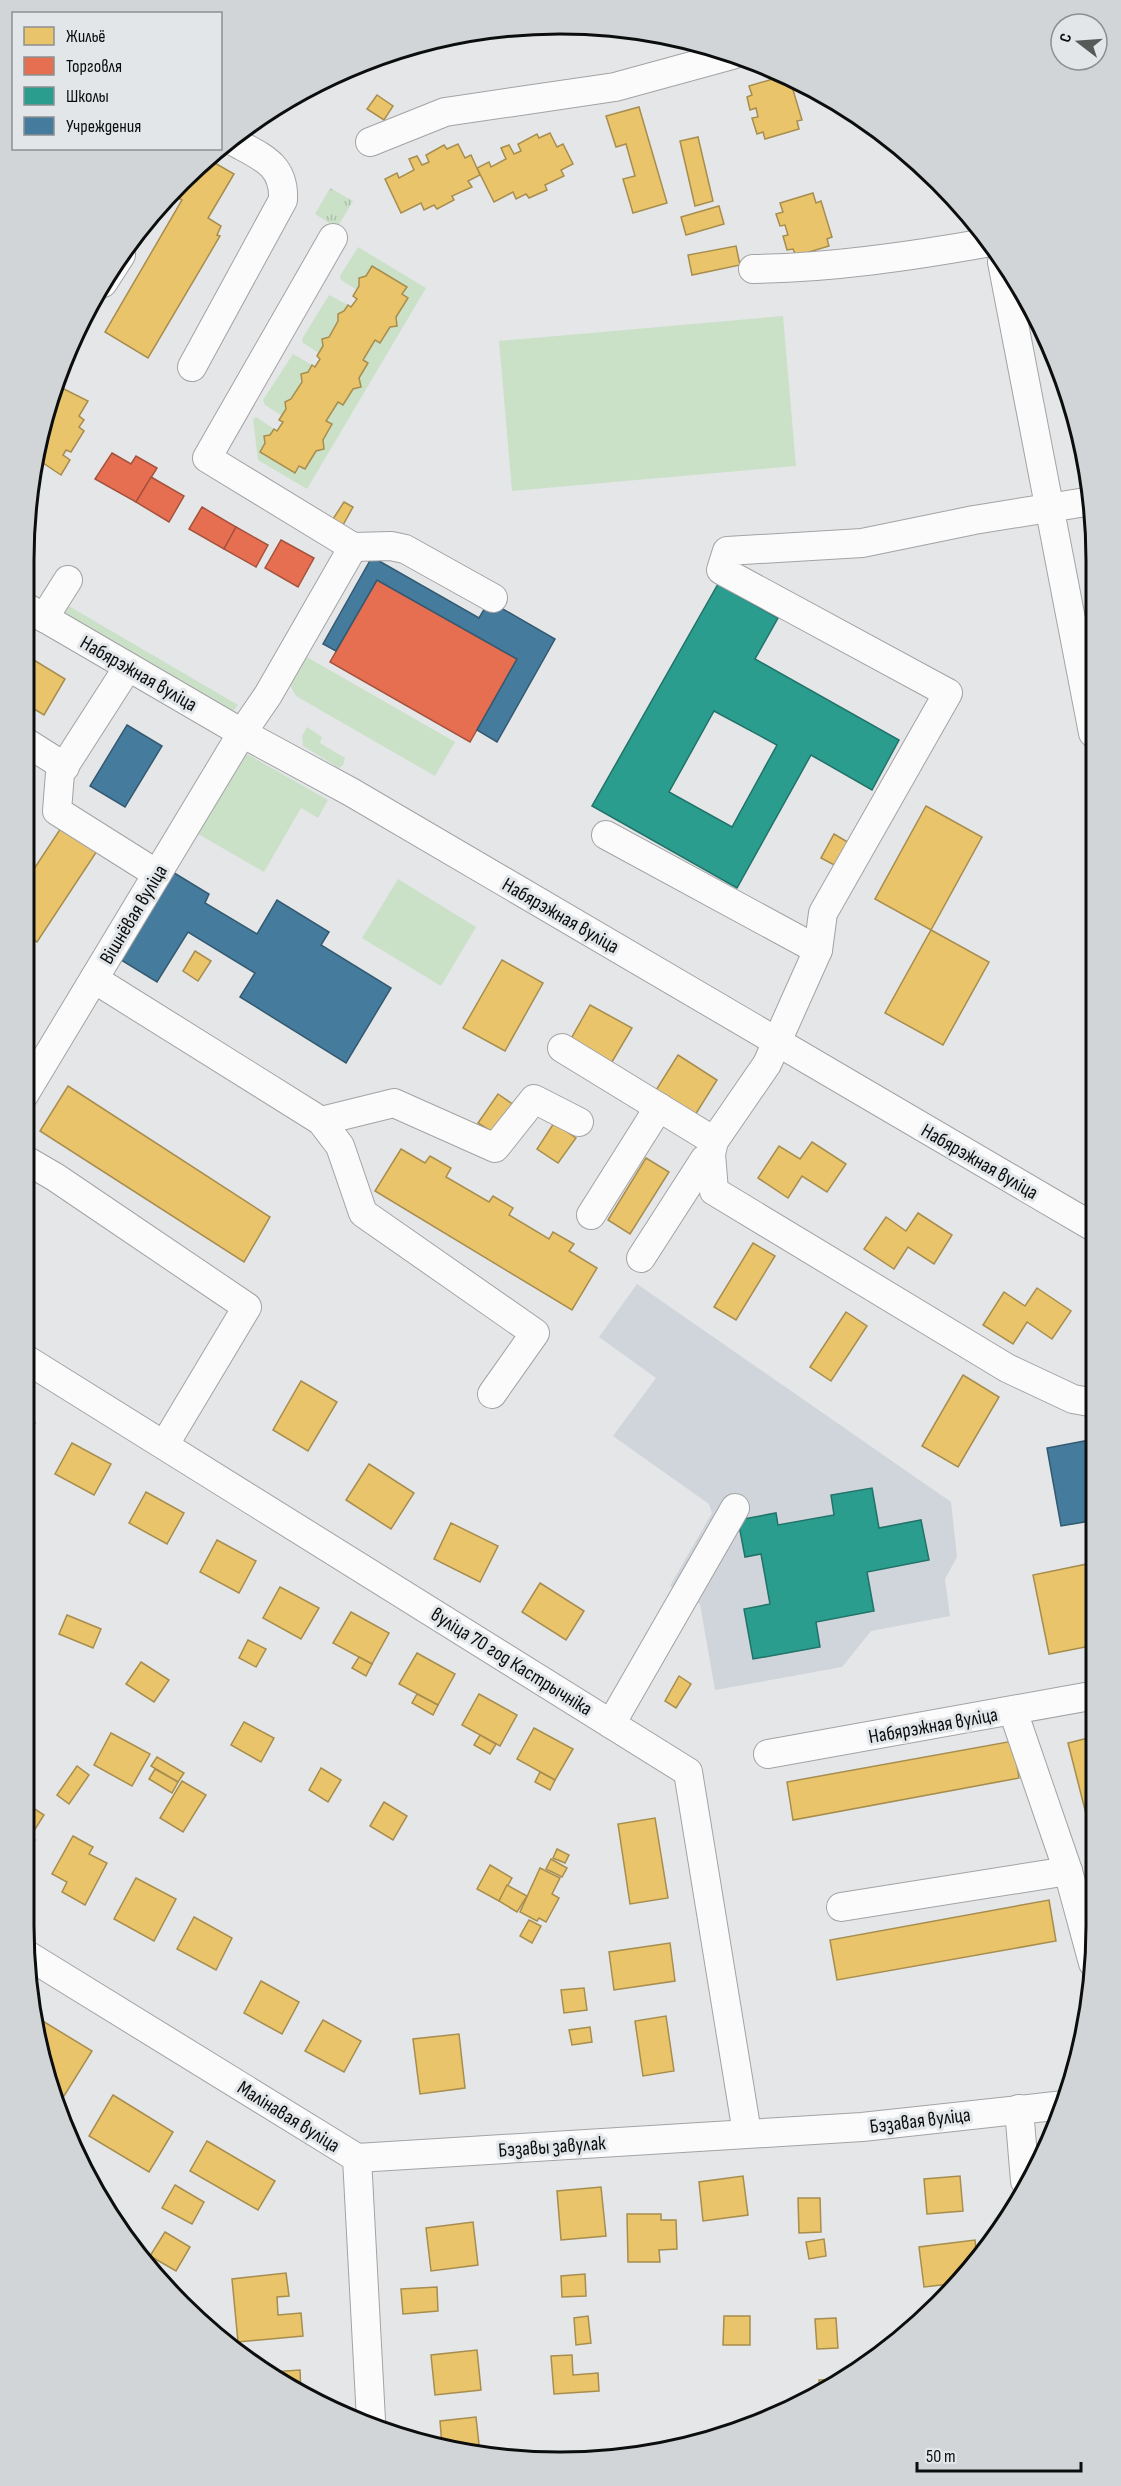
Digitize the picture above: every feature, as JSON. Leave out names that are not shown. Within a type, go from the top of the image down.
[{"type":"street","points":[[370,142],[446,112],[615,87],[719,59]]},
{"type":"street","points":[[192,367],[283,201],[284,184],[272,164],[238,144]]},
{"type":"street","points":[[333,238],[207,458],[353,547],[391,546],[405,549],[493,598]]},
{"type":"street","points":[[753,269],[790,268],[925,253],[981,244]]},
{"type":"street","points":[[1006,281],[1086,696]]},
{"type":"street","points":[[641,1258],[767,1064],[818,950],[823,913],[948,693],[721,570],[727,551],[862,543],[1083,503]]},
{"type":"street","name":"Вішнёвая вуліца","points":[[34,1078],[242,733],[280,674],[353,547]]},
{"type":"street","points":[[34,612],[68,580]]},
{"type":"street","name":"Набярэжная вуліца","points":[[34,612],[242,733],[351,792],[1086,1223]]},
{"type":"street","points":[[128,667],[60,773],[57,811],[157,874]]},
{"type":"street","points":[[34,747],[65,767]]},
{"type":"street","points":[[606,835],[818,950]]},
{"type":"street","points":[[94,979],[321,1121],[340,1146],[363,1213],[535,1333],[492,1394]]},
{"type":"street","points":[[562,1048],[659,1107],[712,1147]]},
{"type":"street","points":[[321,1121],[394,1103],[495,1148],[534,1099],[579,1122]]},
{"type":"street","points":[[591,1215],[659,1107]]},
{"type":"street","points":[[712,1147],[714,1191],[1007,1368],[1073,1399],[1086,1401]]},
{"type":"street","points":[[34,1166],[247,1307],[165,1444]]},
{"type":"street","name":"вуліца 70 год Кастрычніка","points":[[34,1364],[688,1772],[747,2133]]},
{"type":"street","points":[[611,1724],[735,1508]]},
{"type":"street","name":"Набярэжная вуліца","points":[[768,1754],[1086,1697]]},
{"type":"street","points":[[1013,1711],[1068,1871],[1086,1936]]},
{"type":"street","points":[[841,1907],[1068,1871]]},
{"type":"street","name":"Малінавая вуліца","points":[[36,1960],[357,2158],[371,2416]]},
{"type":"street","name":"Бэзавая вуліца","points":[[747,2133],[862,2127],[1055,2106]]},
{"type":"street","points":[[1019,2109],[1024,2172]]},
{"type":"street","name":"Бэзавы завулак","points":[[357,2158],[747,2133]]},
{"type":"shaded area","points":[[637,1284],[951,1502],[957,1557],[945,1579],[950,1616],[871,1631],[842,1667],[715,1690],[700,1604],[670,1586],[712,1513],[709,1504],[613,1436],[656,1378],[599,1337]]},
{"type":"green space","points":[[330,188],[353,201],[337,228],[315,214]]},
{"type":"green space","points":[[358,247],[426,288],[307,489],[258,460],[253,419],[256,417],[274,429],[270,435],[264,437],[265,443],[260,452],[295,473],[316,451],[324,448],[323,440],[331,424],[326,421],[344,396],[361,387],[359,378],[368,363],[363,360],[375,340],[381,343],[390,327],[397,325],[396,317],[408,298],[402,294],[406,287],[372,266],[366,276],[359,278],[357,290],[341,280],[340,276]]},
{"type":"green space","points":[[329,295],[348,305],[344,312],[338,314],[334,329],[323,339],[323,346],[319,353],[303,343],[302,339]]},
{"type":"green space","points":[[783,316],[796,466],[512,491],[499,341]]},
{"type":"green space","points":[[293,354],[312,365],[308,372],[301,374],[299,386],[295,394],[285,402],[286,409],[282,416],[265,405],[263,400]]},
{"type":"green space","points":[[67,605],[238,705],[229,716],[59,618]]},
{"type":"green space","points":[[305,656],[455,742],[435,776],[296,696],[290,685]]},
{"type":"green space","points":[[307,727],[322,737],[320,743],[345,758],[343,765],[339,768],[303,746],[302,736]]},
{"type":"green space","points":[[240,750],[328,800],[318,818],[301,808],[264,872],[193,831]]},
{"type":"green space","points":[[398,879],[476,927],[441,986],[362,938]]},
{"type":"building: Жильё","points":[[772,79],[793,89],[802,120],[797,121],[799,129],[765,139],[763,132],[757,134],[752,118],[758,117],[756,108],[750,110],[747,97],[752,95],[749,86]]},
{"type":"building: Жильё","points":[[377,95],[393,106],[384,120],[367,109]]},
{"type":"building: Жильё","points":[[639,107],[667,203],[633,213],[623,179],[635,176],[626,144],[616,147],[606,116]]},
{"type":"building: Жильё","points":[[550,133],[557,147],[563,144],[573,164],[561,170],[564,176],[545,185],[547,190],[529,198],[526,194],[516,199],[513,192],[494,202],[477,168],[489,162],[491,167],[506,159],[501,148],[509,145],[514,154],[521,151],[518,144],[537,134],[539,138]]},
{"type":"building: Жильё","points":[[698,137],[713,201],[695,206],[680,141]]},
{"type":"building: Жильё","points":[[458,144],[465,158],[471,155],[480,175],[468,181],[472,187],[452,196],[454,200],[437,209],[434,205],[424,210],[421,203],[401,213],[385,179],[397,173],[399,178],[414,170],[409,159],[417,156],[422,165],[429,162],[426,155],[444,145],[447,149]]},
{"type":"building: Жильё","points":[[216,163],[234,174],[208,218],[221,226],[217,235],[220,236],[148,358],[105,332],[182,200],[180,199]]},
{"type":"building: Жильё","points":[[813,193],[816,203],[821,201],[832,237],[827,239],[829,246],[796,256],[793,249],[787,250],[783,236],[788,235],[785,225],[780,226],[776,214],[783,212],[780,203]]},
{"type":"building: Жильё","points":[[719,206],[724,224],[686,235],[681,217]]},
{"type":"building: Жильё","points":[[736,246],[740,265],[692,275],[688,255]]},
{"type":"building: Жильё","points":[[372,266],[407,287],[402,294],[408,298],[396,317],[397,326],[390,327],[380,343],[375,340],[363,360],[368,363],[359,378],[361,387],[353,389],[343,405],[338,402],[326,421],[332,424],[323,440],[324,449],[316,451],[305,469],[299,466],[295,473],[260,452],[265,443],[264,436],[270,435],[274,429],[277,431],[283,422],[279,420],[286,409],[285,402],[291,399],[302,382],[301,374],[308,372],[312,365],[315,367],[320,359],[317,356],[323,346],[322,339],[329,337],[338,321],[338,314],[348,305],[351,307],[357,299],[353,296],[359,286],[359,278],[366,276]]},
{"type":"building: Жильё","points":[[63,389],[88,401],[79,416],[84,420],[79,427],[84,431],[71,452],[66,450],[63,455],[70,460],[61,475],[44,464],[52,424]]},
{"type":"building: Жильё","points":[[344,502],[353,507],[343,525],[333,519]]},
{"type":"building: Жильё","points":[[34,660],[65,679],[44,715],[34,709]]},
{"type":"building: Жильё","points":[[926,806],[982,837],[931,930],[875,899]]},
{"type":"building: Жильё","points":[[61,828],[97,851],[37,942],[34,940],[34,869]]},
{"type":"building: Жильё","points":[[834,834],[851,844],[838,867],[821,858]]},
{"type":"building: Жильё","points":[[931,930],[989,962],[943,1045],[885,1013]]},
{"type":"building: Жильё","points":[[195,951],[211,961],[198,981],[183,971]]},
{"type":"building: Жильё","points":[[502,960],[543,983],[505,1051],[463,1028]]},
{"type":"building: Жильё","points":[[590,1005],[632,1028],[609,1067],[568,1044]]},
{"type":"building: Жильё","points":[[678,1055],[717,1080],[692,1120],[653,1095]]},
{"type":"building: Жильё","points":[[68,1086],[270,1217],[244,1262],[40,1131]]},
{"type":"building: Жильё","points":[[498,1094],[514,1105],[494,1133],[478,1123]]},
{"type":"building: Жильё","points":[[554,1123],[576,1138],[558,1163],[537,1149]]},
{"type":"building: Жильё","points":[[812,1142],[846,1164],[827,1192],[802,1176],[788,1198],[758,1178],[779,1146],[800,1159]]},
{"type":"building: Жильё","points":[[401,1149],[425,1163],[430,1156],[451,1168],[446,1177],[489,1202],[493,1196],[513,1208],[509,1215],[549,1239],[553,1232],[574,1244],[569,1251],[597,1268],[572,1310],[375,1191]]},
{"type":"building: Жильё","points":[[646,1158],[669,1172],[630,1234],[608,1220]]},
{"type":"building: Жильё","points":[[918,1213],[952,1235],[934,1264],[908,1247],[894,1269],[864,1249],[886,1217],[906,1231]]},
{"type":"building: Жильё","points":[[753,1243],[775,1256],[736,1320],[714,1307]]},
{"type":"building: Жильё","points":[[1037,1288],[1071,1311],[1052,1339],[1027,1322],[1013,1344],[983,1325],[1004,1292],[1025,1306]]},
{"type":"building: Жильё","points":[[846,1312],[867,1326],[831,1381],[810,1367]]},
{"type":"building: Жильё","points":[[963,1375],[999,1397],[958,1467],[922,1446]]},
{"type":"building: Жильё","points":[[301,1381],[337,1402],[308,1451],[273,1430]]},
{"type":"building: Жильё","points":[[72,1443],[111,1464],[94,1495],[55,1474]]},
{"type":"building: Жильё","points":[[369,1464],[414,1493],[391,1529],[346,1500]]},
{"type":"building: Жильё","points":[[146,1492],[184,1513],[167,1544],[129,1523]]},
{"type":"building: Жильё","points":[[451,1523],[498,1546],[480,1582],[434,1559]]},
{"type":"building: Жильё","points":[[217,1540],[256,1561],[239,1593],[200,1572]]},
{"type":"building: Жильё","points":[[1086,1564],[1086,1647],[1049,1654],[1033,1575]]},
{"type":"building: Жильё","points":[[540,1583],[584,1611],[566,1640],[522,1612]]},
{"type":"building: Жильё","points":[[280,1587],[319,1608],[301,1639],[263,1618]]},
{"type":"building: Жильё","points":[[351,1612],[389,1633],[372,1664],[333,1643]]},
{"type":"building: Жильё","points":[[67,1615],[101,1629],[93,1648],[59,1634]]},
{"type":"building: Жильё","points":[[248,1640],[266,1649],[256,1667],[239,1658]]},
{"type":"building: Жильё","points":[[417,1653],[455,1674],[438,1705],[399,1684]]},
{"type":"building: Жильё","points":[[359,1657],[372,1664],[366,1676],[352,1668]]},
{"type":"building: Жильё","points":[[141,1662],[169,1680],[154,1702],[126,1684]]},
{"type":"building: Жильё","points":[[679,1676],[691,1684],[676,1708],[665,1701]]},
{"type":"building: Жильё","points":[[417,1694],[438,1705],[433,1715],[412,1703]]},
{"type":"building: Жильё","points":[[479,1694],[517,1715],[500,1746],[462,1725]]},
{"type":"building: Жильё","points":[[244,1722],[274,1738],[261,1762],[231,1745]]},
{"type":"building: Жильё","points":[[534,1728],[573,1749],[555,1780],[517,1759]]},
{"type":"building: Жильё","points":[[111,1733],[150,1754],[132,1786],[94,1765]]},
{"type":"building: Жильё","points":[[480,1735],[496,1744],[490,1754],[474,1745]]},
{"type":"building: Жильё","points":[[1086,1738],[1086,1814],[1068,1743]]},
{"type":"building: Жильё","points":[[1013,1741],[1019,1778],[793,1820],[787,1782]]},
{"type":"building: Жильё","points":[[157,1757],[184,1773],[178,1782],[151,1766]]},
{"type":"building: Жильё","points":[[77,1766],[89,1775],[69,1804],[57,1795]]},
{"type":"building: Жильё","points":[[321,1768],[341,1780],[328,1802],[309,1790]]},
{"type":"building: Жильё","points":[[155,1769],[178,1782],[172,1793],[149,1779]]},
{"type":"building: Жильё","points":[[540,1772],[555,1780],[550,1790],[535,1782]]},
{"type":"building: Жильё","points":[[182,1781],[206,1795],[183,1832],[160,1818]]},
{"type":"building: Жильё","points":[[384,1802],[407,1816],[393,1840],[370,1826]]},
{"type":"building: Жильё","points":[[34,1808],[44,1815],[34,1831]]},
{"type":"building: Жильё","points":[[655,1818],[668,1898],[630,1904],[618,1824]]},
{"type":"building: Жильё","points":[[73,1836],[93,1847],[89,1854],[107,1863],[85,1905],[62,1892],[67,1882],[52,1874]]},
{"type":"building: Жильё","points":[[557,1849],[569,1855],[565,1863],[553,1858]]},
{"type":"building: Жильё","points":[[551,1859],[567,1868],[562,1877],[546,1869]]},
{"type":"building: Жильё","points":[[490,1865],[512,1878],[499,1901],[477,1889]]},
{"type":"building: Жильё","points":[[540,1868],[560,1878],[552,1894],[559,1898],[546,1922],[539,1918],[537,1921],[520,1912]]},
{"type":"building: Жильё","points":[[136,1878],[176,1899],[154,1941],[114,1919]]},
{"type":"building: Жильё","points":[[507,1885],[527,1896],[517,1912],[499,1901]]},
{"type":"building: Жильё","points":[[1049,1900],[1056,1941],[837,1980],[830,1940]]},
{"type":"building: Жильё","points":[[194,1917],[232,1938],[216,1970],[177,1949]]},
{"type":"building: Жильё","points":[[529,1920],[541,1926],[532,1943],[520,1936]]},
{"type":"building: Жильё","points":[[670,1943],[675,1981],[614,1990],[609,1952]]},
{"type":"building: Жильё","points":[[261,1981],[299,2002],[282,2034],[244,2013]]},
{"type":"building: Жильё","points":[[584,1988],[587,2010],[564,2013],[561,1990]]},
{"type":"building: Жильё","points":[[666,2016],[674,2071],[643,2076],[635,2021]]},
{"type":"building: Жильё","points":[[323,2020],[361,2041],[344,2072],[305,2051]]},
{"type":"building: Жильё","points":[[44,2022],[92,2051],[64,2096],[52,2062]]},
{"type":"building: Жильё","points":[[590,2027],[592,2042],[572,2045],[569,2030]]},
{"type":"building: Жильё","points":[[459,2034],[465,2088],[420,2094],[413,2039]]},
{"type":"building: Жильё","points":[[113,2095],[173,2132],[149,2172],[89,2136]]},
{"type":"building: Жильё","points":[[207,2141],[275,2181],[258,2210],[190,2171]]},
{"type":"building: Жильё","points":[[743,2176],[748,2215],[703,2221],[699,2182]]},
{"type":"building: Жильё","points":[[960,2176],[963,2211],[927,2214],[924,2179]]},
{"type":"building: Жильё","points":[[175,2185],[204,2202],[192,2224],[162,2208]]},
{"type":"building: Жильё","points":[[601,2187],[606,2236],[561,2240],[557,2191]]},
{"type":"building: Жильё","points":[[798,2198],[820,2198],[821,2232],[799,2233]]},
{"type":"building: Жильё","points":[[627,2214],[661,2214],[661,2220],[676,2220],[677,2249],[659,2250],[660,2262],[628,2262]]},
{"type":"building: Жильё","points":[[473,2222],[478,2265],[431,2271],[426,2228]]},
{"type":"building: Жильё","points":[[165,2232],[190,2247],[176,2271],[151,2255]]},
{"type":"building: Жильё","points":[[824,2239],[826,2256],[809,2259],[806,2242]]},
{"type":"building: Жильё","points":[[975,2240],[976,2248],[944,2285],[924,2287],[919,2247]]},
{"type":"building: Жильё","points":[[286,2273],[289,2296],[277,2297],[278,2315],[301,2313],[303,2336],[239,2342],[232,2279]]},
{"type":"building: Жильё","points":[[585,2274],[586,2296],[562,2297],[561,2276]]},
{"type":"building: Жильё","points":[[437,2287],[438,2311],[403,2314],[401,2289]]},
{"type":"building: Жильё","points":[[588,2316],[591,2343],[576,2345],[574,2318]]},
{"type":"building: Жильё","points":[[724,2316],[750,2316],[750,2345],[723,2345]]},
{"type":"building: Жильё","points":[[836,2318],[838,2348],[817,2349],[815,2319]]},
{"type":"building: Жильё","points":[[477,2350],[481,2390],[435,2395],[431,2355]]},
{"type":"building: Жильё","points":[[572,2355],[573,2375],[598,2373],[599,2391],[554,2394],[551,2356]]},
{"type":"building: Жильё","points":[[300,2370],[301,2383],[297,2381],[281,2371]]},
{"type":"building: Жильё","points":[[476,2417],[479,2445],[441,2438],[440,2421]]},
{"type":"building: Торговля","points":[[112,453],[131,464],[136,456],[157,468],[136,502],[95,479]]},
{"type":"building: Торговля","points":[[151,477],[184,496],[169,522],[136,502]]},
{"type":"building: Торговля","points":[[202,507],[236,527],[224,549],[189,529]]},
{"type":"building: Торговля","points":[[236,527],[268,545],[256,567],[224,549]]},
{"type":"building: Торговля","points":[[281,540],[314,558],[298,587],[265,568]]},
{"type":"building: Торговля","points":[[377,580],[517,659],[470,742],[330,662]]},
{"type":"building: Школы","points":[[718,584],[778,618],[755,659],[899,740],[872,790],[811,755],[737,888],[592,806]],"holes":[[[714,711],[777,745],[732,827],[669,792]]]},
{"type":"building: Школы","points":[[872,1488],[879,1528],[921,1520],[929,1560],[867,1572],[874,1611],[816,1622],[820,1647],[753,1659],[744,1609],[770,1604],[761,1554],[745,1557],[738,1520],[776,1513],[778,1525],[834,1515],[831,1495]]},
{"type":"building: Учреждения","points":[[372,557],[479,618],[489,601],[555,639],[497,742],[477,730],[517,659],[377,580],[336,651],[323,644]]},
{"type":"building: Учреждения","points":[[127,725],[162,746],[125,807],[90,786]]},
{"type":"building: Учреждения","points":[[166,868],[209,894],[205,903],[257,934],[277,900],[329,932],[321,945],[391,988],[346,1063],[240,997],[255,973],[188,932],[157,982],[113,955]]},
{"type":"building: Учреждения","points":[[1086,1441],[1086,1522],[1061,1526],[1047,1448]]}]
